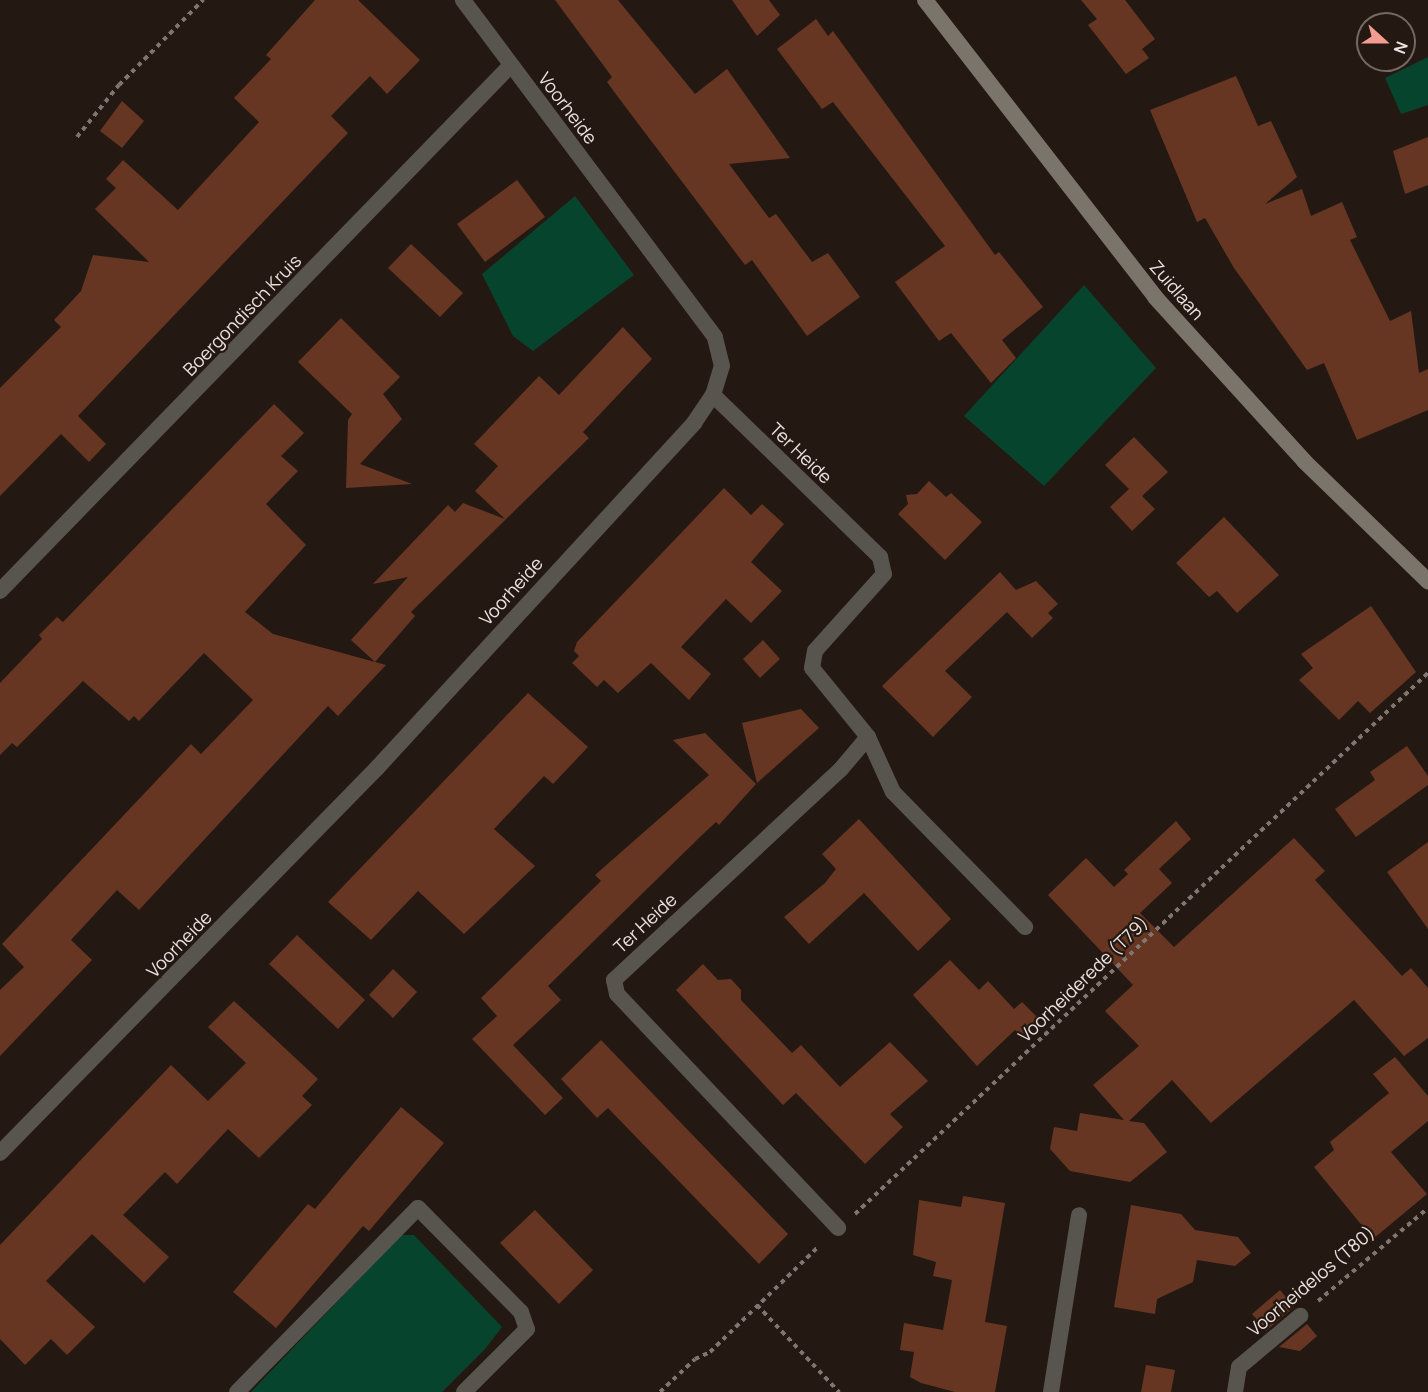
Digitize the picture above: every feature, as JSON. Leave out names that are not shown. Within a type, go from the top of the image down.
[{"type":"main road","name":"Zuidlaan","points":[[925,0],[1155,297],[1304,461],[1428,581]]},
{"type":"street","name":"Voorheide","points":[[0,1154],[377,768],[694,423],[713,395],[722,366],[715,337],[463,0]]},
{"type":"street","name":"Boergondisch Kruis","points":[[0,591],[511,65]]},
{"type":"street","name":"Ter Heide","points":[[713,395],[880,557],[884,574],[815,651],[812,668],[868,737],[893,792],[1025,927]]},
{"type":"street","name":"Ter Heide","points":[[838,1228],[617,994],[614,980],[841,769],[868,737]]},
{"type":"street","points":[[237,1392],[418,1208],[521,1312],[527,1329],[464,1392]]},
{"type":"street","points":[[1051,1392],[1079,1215]]},
{"type":"street","name":"Voorheidelos (T80)","points":[[1235,1392],[1239,1367],[1300,1316]]},
{"type":"path","points":[[77,137],[119,85],[203,0]]},
{"type":"path","name":"Voorheiderede (T79)","points":[[660,1392],[757,1305],[1428,673]]},
{"type":"path","name":"Voorheidelos (T80)","points":[[1300,1316],[1428,1208]]},
{"type":"path","points":[[757,1305],[839,1392]]},
{"type":"green space","points":[[1428,57],[1428,105],[1401,114],[1385,78],[1397,72],[1416,72],[1416,63]]},
{"type":"green space","points":[[575,196],[634,275],[533,351],[513,336],[482,274]]},
{"type":"green space","points":[[1084,285],[1156,368],[1044,486],[964,416]]},
{"type":"green space","points":[[401,1235],[414,1235],[502,1327],[485,1349],[442,1392],[251,1392]]},
{"type":"building","points":[[315,0],[358,0],[420,60],[387,94],[370,76],[331,116],[348,133],[78,416],[106,444],[89,462],[61,434],[0,496],[0,388],[61,327],[54,320],[81,291],[93,255],[149,262],[95,209],[116,188],[106,179],[123,160],[178,210],[259,122],[234,98],[271,59],[266,55]]},
{"type":"building","points":[[555,0],[618,0],[695,94],[727,69],[790,158],[729,164],[769,218],[776,214],[812,262],[828,253],[860,297],[807,336],[752,260],[745,265],[621,101],[607,82],[612,77]]},
{"type":"building","points":[[732,0],[769,0],[780,15],[757,36]]},
{"type":"building","points":[[1081,0],[1125,0],[1155,39],[1142,49],[1149,58],[1126,74],[1088,25],[1097,19]]},
{"type":"building","points":[[816,19],[828,36],[833,31],[995,255],[999,252],[1043,307],[1002,340],[1016,358],[991,383],[951,333],[939,341],[895,282],[945,246],[833,102],[822,109],[777,49]]},
{"type":"building","points":[[1236,76],[1258,126],[1271,121],[1297,177],[1265,204],[1302,189],[1311,216],[1342,202],[1357,237],[1350,240],[1390,321],[1411,311],[1419,373],[1428,369],[1428,410],[1357,440],[1324,363],[1307,370],[1234,268],[1205,218],[1197,222],[1150,110]]},
{"type":"building","points":[[122,101],[144,121],[122,148],[100,131]]},
{"type":"building","points":[[1428,137],[1428,185],[1405,194],[1393,151]]},
{"type":"building","points":[[517,180],[545,217],[485,262],[457,224]]},
{"type":"building","points":[[411,244],[463,293],[440,317],[388,268]]},
{"type":"building","points":[[341,318],[400,377],[383,394],[402,419],[360,464],[412,484],[346,488],[348,420],[352,414],[298,362]]},
{"type":"building","points":[[623,327],[652,359],[583,432],[589,438],[411,612],[415,616],[375,662],[351,640],[408,577],[373,584],[448,505],[455,512],[463,503],[505,519],[475,491],[498,466],[474,444],[539,376],[559,395]]},
{"type":"building","points":[[274,404],[304,433],[281,456],[298,471],[266,504],[306,545],[245,612],[273,634],[386,665],[338,716],[328,706],[139,910],[117,890],[71,940],[92,960],[0,1056],[0,990],[24,967],[2,944],[191,744],[201,754],[253,700],[204,653],[139,721],[134,716],[129,721],[83,681],[17,747],[12,743],[0,755],[0,683],[42,639],[39,635],[57,617],[63,622]]},
{"type":"building","points":[[1134,437],[1168,472],[1142,496],[1155,509],[1132,531],[1110,507],[1129,489],[1105,465]]},
{"type":"building","points":[[929,481],[946,497],[951,493],[982,522],[945,560],[898,514],[908,504],[906,495],[917,494]]},
{"type":"building","points":[[724,488],[751,515],[762,504],[784,524],[751,562],[782,591],[751,623],[726,599],[681,647],[711,674],[689,700],[651,663],[618,693],[604,680],[597,687],[572,663],[579,656],[574,651],[577,642]]},
{"type":"building","points":[[1224,517],[1279,575],[1237,613],[1217,591],[1209,597],[1176,563]]},
{"type":"building","points":[[1000,572],[1016,590],[1036,581],[1058,604],[1048,613],[1053,618],[1032,638],[1007,612],[945,671],[972,697],[933,737],[882,686]]},
{"type":"building","points":[[1371,606],[1416,672],[1370,713],[1358,701],[1339,720],[1299,680],[1313,668],[1301,654]]},
{"type":"building","points":[[763,640],[780,659],[760,678],[743,659]]},
{"type":"building","points":[[528,693],[588,747],[553,784],[544,776],[494,829],[535,866],[464,934],[418,891],[371,940],[328,902]]},
{"type":"building","points":[[801,709],[819,728],[757,783],[742,723]]},
{"type":"building","points":[[705,733],[756,784],[719,825],[716,822],[702,835],[548,986],[561,1000],[513,1045],[563,1098],[545,1115],[472,1039],[497,1016],[481,998],[601,881],[595,875],[709,775],[673,740]]},
{"type":"building","points":[[1407,746],[1428,776],[1428,785],[1356,837],[1335,809],[1375,780],[1370,772]]},
{"type":"building","points":[[859,819],[951,919],[918,951],[864,893],[809,944],[784,917],[825,883],[836,869],[822,854]]},
{"type":"building","points":[[1176,821],[1191,839],[1159,869],[1172,883],[1140,913],[1174,947],[1294,838],[1325,871],[1315,880],[1402,976],[1411,968],[1428,988],[1428,1038],[1404,1056],[1354,1000],[1211,1123],[1172,1080],[1129,1121],[1144,1123],[1167,1152],[1130,1182],[1070,1171],[1050,1149],[1054,1127],[1077,1131],[1080,1113],[1124,1120],[1093,1085],[1139,1046],[1105,1011],[1133,985],[1048,895],[1086,858],[1114,887],[1128,874],[1124,870]]},
{"type":"building","points":[[1428,842],[1428,929],[1387,872]]},
{"type":"building","points":[[297,935],[365,1000],[338,1029],[269,964]]},
{"type":"building","points":[[950,960],[979,990],[988,981],[1014,1009],[1022,1002],[1039,1019],[1021,1037],[1015,1030],[977,1066],[913,995]]},
{"type":"building","points":[[703,964],[718,980],[731,979],[741,990],[741,1000],[792,1053],[801,1045],[840,1087],[890,1042],[928,1081],[890,1114],[903,1127],[865,1164],[796,1093],[783,1105],[676,990]]},
{"type":"building","points":[[393,969],[417,992],[393,1018],[369,995]]},
{"type":"building","points":[[234,1001],[318,1079],[302,1096],[312,1105],[259,1158],[228,1129],[177,1184],[165,1172],[123,1215],[169,1257],[144,1283],[92,1234],[46,1281],[95,1327],[67,1355],[51,1339],[25,1365],[0,1339],[0,1245],[171,1065],[208,1101],[246,1063],[208,1027]]},
{"type":"building","points":[[601,1040],[788,1234],[759,1264],[608,1108],[597,1118],[561,1079]]},
{"type":"building","points":[[1395,1057],[1428,1096],[1428,1121],[1391,1152],[1427,1194],[1373,1239],[1314,1167],[1334,1150],[1330,1142],[1389,1093],[1373,1074]]},
{"type":"building","points":[[401,1107],[444,1143],[369,1231],[363,1226],[276,1328],[233,1292],[308,1204],[315,1209]]},
{"type":"building","points":[[963,1196],[1005,1203],[985,1322],[1007,1326],[995,1392],[955,1392],[921,1383],[910,1377],[914,1352],[900,1350],[904,1323],[943,1330],[952,1280],[933,1276],[936,1262],[913,1255],[919,1200],[961,1207]]},
{"type":"building","points":[[1131,1205],[1181,1214],[1195,1230],[1238,1237],[1251,1253],[1235,1266],[1197,1260],[1193,1282],[1157,1299],[1155,1314],[1114,1307]]},
{"type":"building","points":[[535,1210],[593,1270],[559,1304],[500,1243]]},
{"type":"building","points":[[1280,1290],[1294,1307],[1266,1331],[1252,1314]]},
{"type":"building","points":[[1307,1324],[1317,1336],[1300,1351],[1279,1347]]},
{"type":"building","points":[[1146,1365],[1175,1370],[1171,1392],[1141,1392]]}]
